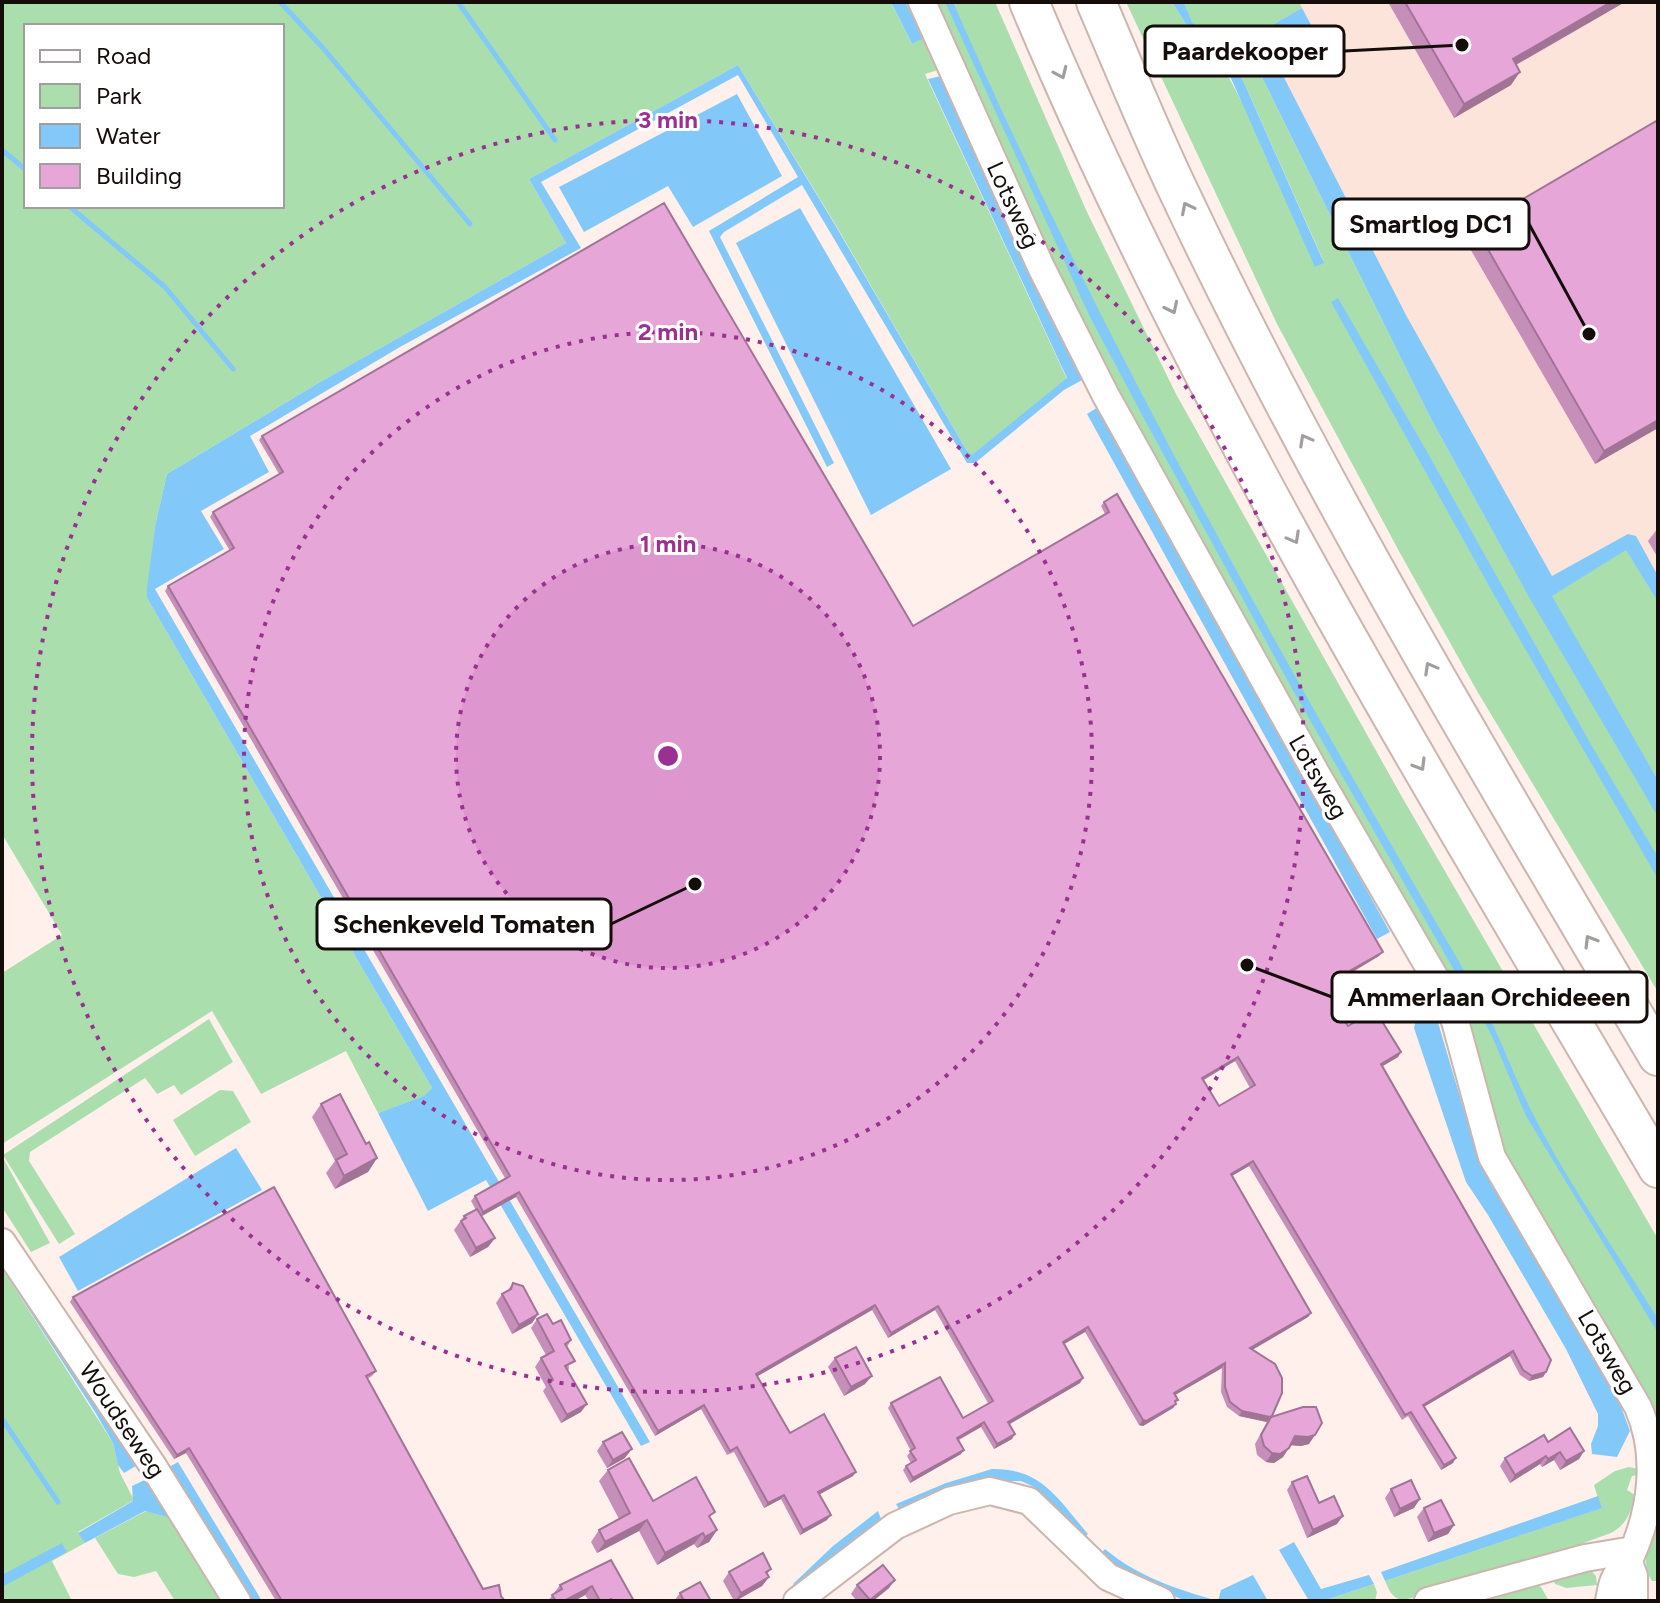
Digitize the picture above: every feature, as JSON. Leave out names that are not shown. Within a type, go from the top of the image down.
[{"type":"highway","points":[[1029,2],[1128,219],[1181,328],[1255,467],[1391,716],[1658,1168]]},
{"type":"highway","points":[[1096,2],[1178,190],[1294,421],[1446,697],[1658,1056]]},
{"type":"street","name":"Lotsweg","points":[[922,2],[1041,267],[1105,394],[1316,773],[1441,988],[1455,1021],[1492,1157],[1634,1396],[1648,1432],[1652,1470],[1646,1510],[1631,1556],[1614,1578],[1609,1601]]},
{"type":"street","name":"Woudseweg","points":[[2,1242],[153,1466],[237,1601]]},
{"type":"street","points":[[797,1601],[895,1526],[949,1501],[990,1491],[1029,1501],[1108,1577],[1161,1601]]},
{"type":"street","name":"Lotsweg","points":[[1631,1556],[1634,1601]]},
{"type":"street","points":[[1428,1601],[1585,1558],[1631,1556]]},
{"type":"shaded area","points":[[1232,2],[1658,2],[1658,791]]},
{"type":"green space","points":[[2,2],[891,2],[912,44],[923,38],[905,2],[915,2],[927,31],[924,38],[938,70],[925,74],[1067,379],[972,456],[738,65],[529,179],[566,243],[320,382],[167,474],[155,526],[147,598],[432,1088],[425,1096],[378,1113],[346,1051],[261,1094],[212,1011],[2,1144],[2,973],[62,935],[2,834]]},
{"type":"green space","points":[[929,2],[995,2],[1087,212],[1176,394],[1402,797],[1658,1239],[1658,1431],[1504,1155],[1475,1057],[1118,399]]},
{"type":"green space","points":[[1126,2],[1172,2],[1201,48],[1221,62],[1324,262],[1234,60],[1192,22],[1184,2],[1299,2],[1302,8],[1244,41],[1430,417],[1529,596],[1658,794],[1658,992],[1477,691],[1400,553],[1277,324]]},
{"type":"green space","points":[[1626,549],[1658,602],[1658,780],[1551,596]]},
{"type":"green space","points":[[209,1019],[233,1062],[181,1095],[174,1085],[157,1094],[145,1078],[30,1152],[29,1161],[75,1234],[59,1244],[3,1155]]},
{"type":"green space","points":[[220,1090],[233,1091],[251,1122],[195,1156],[173,1120]]},
{"type":"green space","points":[[2,1156],[50,1243],[31,1252],[2,1207]]},
{"type":"green space","points":[[2,1268],[113,1443],[120,1473],[134,1500],[78,1532],[85,1543],[52,1561],[72,1601],[2,1601]]},
{"type":"green space","points":[[1629,1467],[1639,1469],[1639,1475],[1632,1476],[1627,1490],[1635,1495],[1625,1522],[1611,1533],[1459,1588],[1402,1600],[1393,1595],[1385,1581],[1601,1508],[1594,1485],[1615,1471]]},
{"type":"green space","points":[[1658,1497],[1658,1581],[1652,1581],[1646,1551]]},
{"type":"green space","points":[[146,1511],[170,1518],[223,1601],[175,1601],[156,1571],[134,1577],[118,1574],[95,1538]]},
{"type":"green space","points":[[1589,1568],[1596,1576],[1597,1585],[1566,1588],[1555,1584],[1551,1575]]},
{"type":"green space","points":[[1532,1583],[1541,1587],[1549,1601],[1454,1601]]},
{"type":"green space","points":[[1374,1584],[1377,1592],[1375,1601],[1323,1601]]},
{"type":"water","points":[[891,2],[905,2],[924,38],[912,44]]},
{"type":"water","points":[[945,2],[953,2],[1072,256],[1200,504],[1476,991],[1547,1140],[1658,1319],[1658,1333],[1526,1116],[1491,1034],[1295,694],[1148,426],[1090,317]]},
{"type":"water","points":[[1172,2],[1184,2],[1192,22],[1234,60],[1324,263],[1315,267],[1229,74],[1221,62],[1201,48]]},
{"type":"water","points":[[1302,8],[1317,36],[1275,60],[1406,315],[1552,576],[1628,534],[1636,536],[1658,576],[1658,602],[1626,550],[1552,596],[1658,780],[1658,817],[1529,597],[1430,417],[1244,41]]},
{"type":"water","points":[[738,65],[967,451],[972,455],[1067,378],[928,79],[941,76],[1084,379],[1064,390],[975,463],[967,463],[802,185],[720,237],[834,463],[827,467],[709,231],[798,177],[738,75],[541,182],[581,248],[400,347],[250,436],[269,472],[201,511],[224,549],[155,589],[650,1442],[641,1446],[486,1180],[428,1211],[378,1113],[424,1096],[432,1088],[147,598],[147,589],[155,526],[167,474],[320,382],[566,243],[529,179]]},
{"type":"water","points":[[737,94],[782,176],[693,227],[668,186],[584,232],[559,187]]},
{"type":"water","points":[[800,208],[951,469],[871,515],[736,243]]},
{"type":"water","points":[[1338,298],[1658,857],[1658,879],[1493,593],[1331,302]]},
{"type":"water","points":[[1098,407],[1390,932],[1377,939],[1087,414]]},
{"type":"water","points":[[1432,1002],[1476,1151],[1616,1393],[1630,1431],[1617,1457],[1592,1454],[1591,1444],[1598,1426],[1598,1414],[1566,1349],[1466,1182],[1414,1028],[1418,1010]]},
{"type":"water","points":[[236,1148],[262,1190],[78,1291],[59,1257]]},
{"type":"water","points":[[2,1251],[141,1463],[124,1473],[118,1465],[113,1443],[95,1412],[2,1268]]},
{"type":"water","points":[[178,1462],[262,1601],[249,1601],[169,1467]]},
{"type":"water","points":[[992,1469],[1024,1474],[1048,1488],[1088,1534],[1083,1539],[1032,1486],[1021,1481],[1004,1481],[901,1513],[896,1504],[946,1483]]},
{"type":"water","points":[[151,1477],[223,1601],[170,1518],[145,1511],[85,1543],[78,1533],[133,1501],[132,1486]]},
{"type":"water","points":[[1598,1496],[1602,1508],[1385,1581],[1381,1572]]},
{"type":"water","points":[[878,1511],[881,1519],[799,1594],[793,1584],[833,1546]]},
{"type":"water","points":[[1294,1542],[1321,1589],[1369,1575],[1374,1584],[1323,1601],[1309,1601],[1279,1550]]},
{"type":"water","points":[[62,1543],[67,1552],[2,1587],[2,1575]]},
{"type":"water","points":[[1105,1549],[1144,1575],[1218,1601],[1187,1601],[1130,1577],[1099,1556]]},
{"type":"water","points":[[1253,1575],[1268,1601],[1218,1601],[1221,1590]]},
{"type":"building","points":[[1405,2],[1611,2],[1513,59],[1520,72],[1464,104]]},
{"type":"building","points":[[1658,120],[1658,420],[1604,451],[1475,227]]},
{"type":"building","points":[[664,203],[913,626],[1109,512],[1104,502],[1117,494],[1383,952],[1351,970],[1361,987],[1334,1004],[1348,1026],[1375,1010],[1401,1052],[1381,1064],[1551,1360],[1546,1372],[1532,1376],[1523,1370],[1513,1351],[1423,1405],[1456,1458],[1444,1465],[1411,1412],[1405,1415],[1253,1161],[1231,1174],[1311,1313],[1250,1348],[1275,1364],[1282,1378],[1282,1393],[1270,1417],[1242,1411],[1230,1402],[1225,1387],[1225,1363],[1174,1393],[1178,1400],[1176,1404],[1143,1420],[1088,1327],[1063,1342],[1083,1378],[1008,1422],[1015,1434],[997,1444],[984,1422],[957,1438],[964,1450],[913,1478],[906,1466],[916,1460],[910,1451],[915,1448],[891,1403],[940,1377],[963,1418],[993,1401],[938,1306],[891,1333],[875,1305],[756,1374],[790,1433],[824,1414],[856,1472],[818,1492],[831,1515],[803,1530],[784,1495],[768,1503],[737,1447],[730,1451],[704,1405],[658,1431],[519,1192],[483,1212],[475,1196],[510,1176],[168,586],[234,548],[213,512],[283,472],[262,436]],"holes":[[[1238,1057],[1255,1085],[1219,1106],[1202,1078]]]},
{"type":"building","points":[[340,1094],[366,1144],[369,1142],[377,1158],[344,1176],[336,1160],[347,1154],[321,1104]]},
{"type":"building","points":[[274,1187],[376,1371],[366,1376],[483,1589],[499,1585],[505,1601],[282,1601],[189,1448],[177,1455],[73,1297]]},
{"type":"building","points":[[477,1209],[495,1238],[476,1248],[461,1221]]},
{"type":"building","points":[[513,1283],[523,1286],[538,1314],[519,1325],[502,1294],[511,1289]]},
{"type":"building","points":[[547,1314],[553,1324],[561,1320],[571,1340],[565,1344],[575,1361],[565,1366],[587,1404],[567,1415],[549,1383],[553,1380],[541,1358],[554,1351],[537,1319]]},
{"type":"building","points":[[856,1347],[872,1376],[851,1387],[835,1358]]},
{"type":"building","points":[[1303,1407],[1316,1407],[1322,1423],[1315,1435],[1295,1436],[1289,1448],[1280,1454],[1272,1453],[1264,1446],[1261,1435],[1271,1417]]},
{"type":"building","points":[[1570,1428],[1584,1451],[1566,1461],[1560,1452],[1548,1459],[1546,1456],[1515,1475],[1505,1458],[1544,1435],[1548,1442]]},
{"type":"building","points":[[622,1432],[632,1449],[613,1460],[603,1442]]},
{"type":"building","points":[[629,1458],[653,1501],[696,1477],[715,1512],[709,1516],[717,1530],[705,1537],[703,1533],[665,1553],[647,1520],[605,1542],[599,1530],[630,1513],[608,1470]]},
{"type":"building","points":[[1307,1476],[1319,1503],[1334,1496],[1343,1516],[1313,1530],[1292,1482]]},
{"type":"building","points":[[1411,1480],[1420,1499],[1400,1509],[1391,1489]]},
{"type":"building","points":[[1441,1500],[1454,1525],[1434,1533],[1424,1508]]},
{"type":"building","points":[[763,1553],[771,1569],[766,1572],[769,1577],[741,1593],[729,1572]]},
{"type":"building","points":[[611,1560],[634,1601],[600,1601],[592,1586],[564,1601],[556,1601],[552,1595],[562,1589],[560,1585]]},
{"type":"building","points":[[883,1565],[895,1580],[870,1600],[857,1585]]},
{"type":"building","points":[[700,1582],[711,1601],[684,1601],[680,1593]]},
{"type":"waterway","points":[[280,2],[323,48],[470,224]]},
{"type":"waterway","points":[[458,2],[555,140]]},
{"type":"waterway","points":[[2,150],[24,168]]},
{"type":"waterway","points":[[71,208],[165,287],[233,369]]},
{"type":"waterway","points":[[2,1419],[58,1502]]},
{"type":"place","name":"Paardekooper","points":[[1462,45]]},
{"type":"place","name":"Smartlog DC1","points":[[1589,334]]},
{"type":"place","name":"Schenkeveld Tomaten","points":[[695,884]]},
{"type":"place","name":"Ammerlaan Orchideeen","points":[[1247,965]]}]
